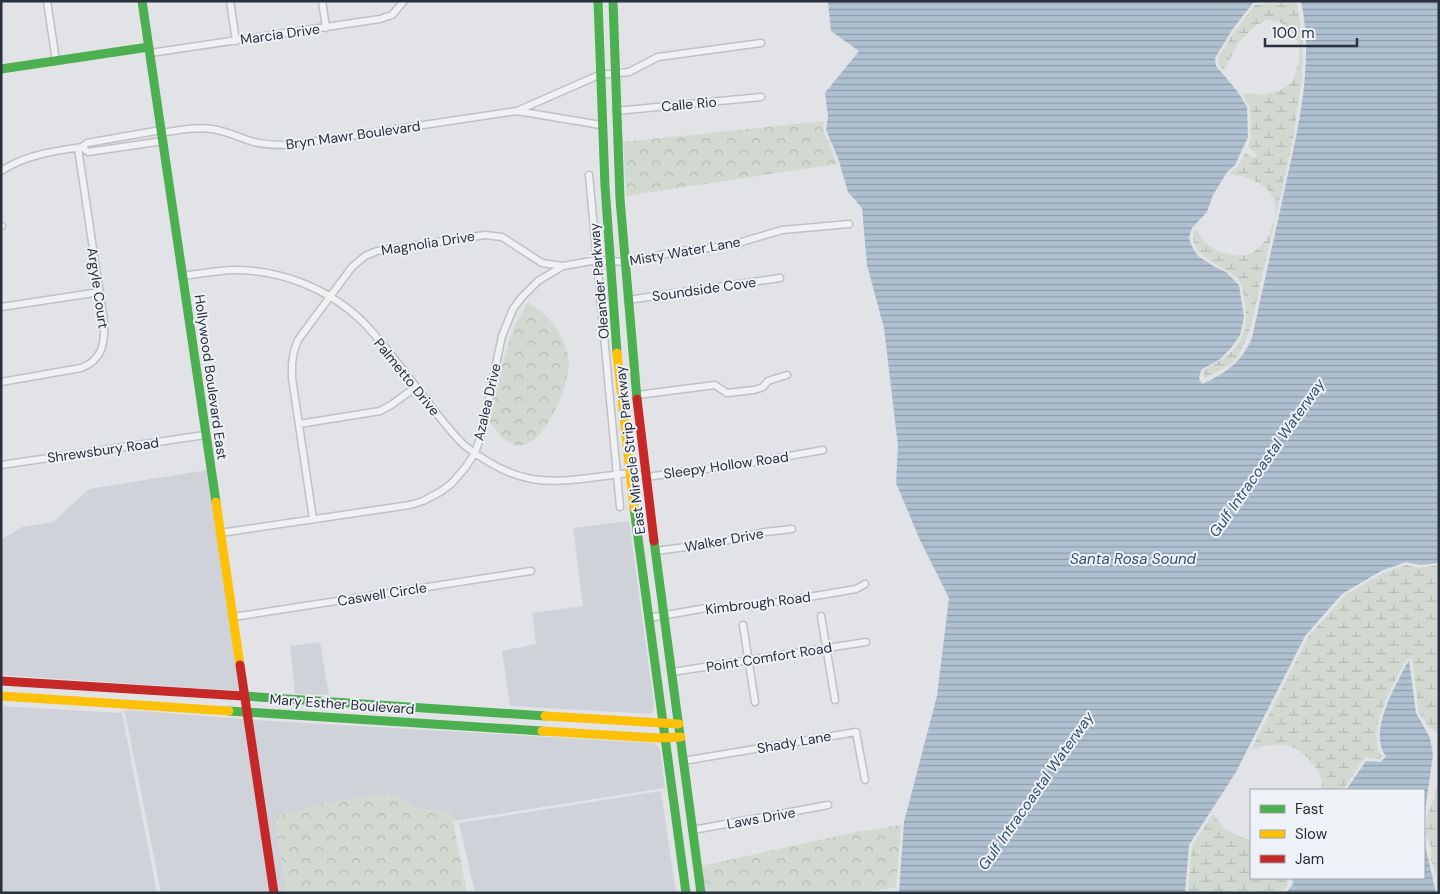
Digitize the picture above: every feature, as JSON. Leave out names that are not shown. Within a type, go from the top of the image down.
[{"type":"main road","name":"Hollywood Boulevard East","points":[[142,1],[274,893]]},
{"type":"main road","name":"East Miracle Strip Parkway","points":[[598,1],[601,125],[619,371],[630,473],[686,893]]},
{"type":"main road","name":"East Miracle Strip Parkway","points":[[613,1],[616,111],[625,262],[637,395],[646,477],[701,893]]},
{"type":"main road","points":[[1,69],[149,50]]},
{"type":"main road","name":"Mary Esther Boulevard","points":[[1,681],[679,724]]},
{"type":"main road","name":"Mary Esther Boulevard","points":[[1,696],[665,739],[681,737]]},
{"type":"street","points":[[47,1],[56,61]]},
{"type":"street","points":[[230,1],[236,41]]},
{"type":"street","points":[[322,1],[326,28]]},
{"type":"street","name":"Marcia Drive","points":[[149,50],[236,41],[388,17],[404,1]]},
{"type":"street","points":[[599,75],[630,72],[658,57],[761,42]]},
{"type":"street","name":"Bryn Mawr Boulevard","points":[[80,147],[88,152],[191,128],[224,132],[254,142],[289,145],[517,111],[599,75]]},
{"type":"street","name":"Calle Rio","points":[[616,111],[761,97]]},
{"type":"street","name":"Bryn Mawr Boulevard","points":[[517,111],[601,125]]},
{"type":"street","name":"Bryn Mawr Boulevard","points":[[1,171],[12,164],[36,155],[80,147],[87,143],[162,135]]},
{"type":"street","name":"Argyle Court","points":[[1,382],[69,371],[89,365],[101,352],[105,334],[80,147]]},
{"type":"street","name":"Oleander Parkway","points":[[589,175],[620,506]]},
{"type":"street","name":"Misty Water Lane","points":[[610,261],[625,262],[681,251],[728,246],[782,230],[849,224]]},
{"type":"street","name":"Magnolia Drive","points":[[313,519],[292,378],[294,351],[298,340],[352,267],[365,256],[377,251],[492,235],[502,236],[542,263],[563,266]]},
{"type":"street","name":"Azalea Drive","points":[[220,533],[410,505],[440,492],[451,484],[475,453],[481,435],[502,336],[513,309],[531,287],[563,266],[597,260],[610,261]]},
{"type":"street","name":"Palmetto Drive","points":[[182,276],[232,270],[264,272],[295,280],[314,288],[341,304],[364,323],[458,439],[482,460],[509,473],[538,480],[560,482],[630,473]]},
{"type":"street","name":"Soundside Cove","points":[[628,300],[780,278]]},
{"type":"street","points":[[1,307],[100,292]]},
{"type":"street","points":[[637,395],[714,385],[730,393],[760,389],[768,381],[787,375]]},
{"type":"street","points":[[299,424],[380,411],[416,387]]},
{"type":"street","name":"Shrewsbury Road","points":[[1,465],[205,435]]},
{"type":"street","name":"Sleepy Hollow Road","points":[[630,473],[646,477],[748,463],[823,450]]},
{"type":"street","name":"Walker Drive","points":[[656,551],[715,543],[765,532],[792,529]]},
{"type":"street","name":"Caswell Circle","points":[[233,617],[531,571]]},
{"type":"street","name":"Kimbrough Road","points":[[649,618],[706,608],[743,607],[816,596],[856,588],[865,584]]},
{"type":"street","points":[[821,616],[835,700]]},
{"type":"street","points":[[743,625],[755,702]]},
{"type":"street","name":"Point Comfort Road","points":[[672,672],[866,642]]},
{"type":"street","name":"Shady Lane","points":[[684,761],[856,732],[865,780]]},
{"type":"street","name":"Laws Drive","points":[[693,830],[828,805]]},
{"type":"shaded area","points":[[207,470],[240,691],[1,675],[1,540],[22,527],[53,522],[89,489]]},
{"type":"shaded area","points":[[629,521],[654,705],[652,714],[510,706],[502,651],[536,644],[532,613],[583,606],[573,528]]},
{"type":"shaded area","points":[[320,642],[329,695],[295,694],[290,646]]},
{"type":"shaded area","points":[[1,706],[122,713],[157,893],[1,893]]},
{"type":"shaded area","points":[[122,711],[245,719],[270,893],[161,893],[125,713]]},
{"type":"shaded area","points":[[252,720],[652,743],[658,746],[660,750],[665,788],[453,821],[451,811],[422,810],[391,793],[322,804],[275,817],[286,893],[277,893]]},
{"type":"shaded area","points":[[661,791],[676,893],[475,893],[459,823]]},
{"type":"green space","points":[[1274,1],[1296,1],[1303,36],[1302,76],[1293,140],[1250,330],[1238,357],[1229,365],[1204,379],[1204,371],[1232,352],[1238,343],[1245,328],[1246,311],[1240,282],[1226,270],[1208,260],[1195,247],[1193,238],[1196,228],[1201,238],[1213,248],[1223,253],[1237,255],[1251,253],[1264,242],[1269,234],[1275,215],[1273,197],[1264,186],[1255,181],[1229,174],[1238,166],[1245,153],[1254,158],[1257,155],[1248,147],[1251,137],[1250,107],[1242,93],[1264,95],[1281,90],[1292,82],[1300,59],[1298,42],[1289,28],[1278,21],[1268,20],[1256,25],[1238,43],[1224,71],[1219,65],[1218,58],[1234,32],[1255,5]]},
{"type":"green space","points":[[824,121],[823,130],[837,164],[626,196],[623,142]]},
{"type":"green space","points":[[527,303],[544,314],[552,322],[564,341],[569,362],[566,382],[550,420],[533,441],[523,445],[512,444],[504,439],[488,419],[493,394],[513,329]]},
{"type":"green space","points":[[1406,565],[1419,568],[1439,565],[1439,734],[1428,726],[1419,713],[1412,659],[1407,659],[1389,693],[1379,721],[1377,747],[1382,756],[1380,759],[1366,758],[1363,760],[1344,789],[1321,789],[1321,779],[1316,768],[1309,759],[1295,748],[1279,744],[1251,750],[1308,637],[1344,596],[1383,573]]},
{"type":"green space","points":[[1439,784],[1439,873],[1435,872],[1431,859],[1431,846],[1425,833],[1427,816],[1435,796],[1435,790]]},
{"type":"green space","points":[[391,793],[422,809],[451,811],[467,893],[286,893],[275,816],[322,804]]},
{"type":"green space","points":[[1213,814],[1225,829],[1250,840],[1250,879],[1289,879],[1287,887],[1282,893],[1188,893],[1192,846]]},
{"type":"green space","points":[[901,825],[896,887],[866,893],[705,893],[701,866],[856,832]]},
{"type":"water","name":"Santa Rosa Sound","points":[[828,1],[1265,1],[1253,3],[1232,30],[1215,58],[1216,66],[1238,92],[1247,107],[1248,137],[1235,165],[1227,172],[1213,195],[1207,212],[1192,228],[1189,237],[1191,245],[1198,256],[1226,272],[1239,285],[1244,317],[1240,335],[1231,348],[1220,359],[1201,370],[1199,378],[1202,384],[1218,376],[1238,361],[1252,338],[1299,124],[1306,50],[1305,25],[1301,1],[1439,1],[1439,563],[1420,565],[1406,562],[1381,571],[1342,594],[1305,636],[1236,772],[1189,845],[1185,893],[899,893],[904,822],[937,696],[949,598],[920,540],[896,483],[898,446],[884,328],[867,265],[862,208],[848,192],[838,158],[826,130],[828,116],[825,93],[859,51],[831,31]]},
{"type":"water","points":[[1409,660],[1416,713],[1430,738],[1433,755],[1425,811],[1425,789],[1347,789],[1366,761],[1381,762],[1386,756],[1381,746],[1380,734],[1382,721],[1391,694]]},
{"type":"water","points":[[1425,845],[1436,893],[1286,893],[1293,884],[1292,879],[1425,879]]},
{"type":"traffic: fast","points":[[142,1],[216,502]]},
{"type":"traffic: fast","points":[[598,1],[605,186],[617,353]]},
{"type":"traffic: fast","points":[[613,1],[620,199],[637,399]]},
{"type":"traffic: fast","points":[[1,69],[149,47]]},
{"type":"traffic: fast","points":[[634,508],[686,893]]},
{"type":"traffic: fast","points":[[654,541],[701,893]]},
{"type":"traffic: fast","points":[[243,696],[545,716]]},
{"type":"traffic: fast","points":[[229,711],[542,731]]},
{"type":"traffic: slow","points":[[617,353],[634,508]]},
{"type":"traffic: slow","points":[[216,502],[240,665]]},
{"type":"traffic: slow","points":[[1,696],[229,711]]},
{"type":"traffic: slow","points":[[545,716],[679,724]]},
{"type":"traffic: slow","points":[[542,731],[657,738],[681,737]]},
{"type":"traffic: jam","points":[[637,399],[654,541]]},
{"type":"traffic: jam","points":[[240,665],[274,893]]},
{"type":"traffic: jam","points":[[1,681],[243,696]]},
{"type":"water label","name":"Gulf Intracoastal Waterway","points":[[1267,458]]},
{"type":"water label","name":"Gulf Intracoastal Waterway","points":[[1036,791]]}]
